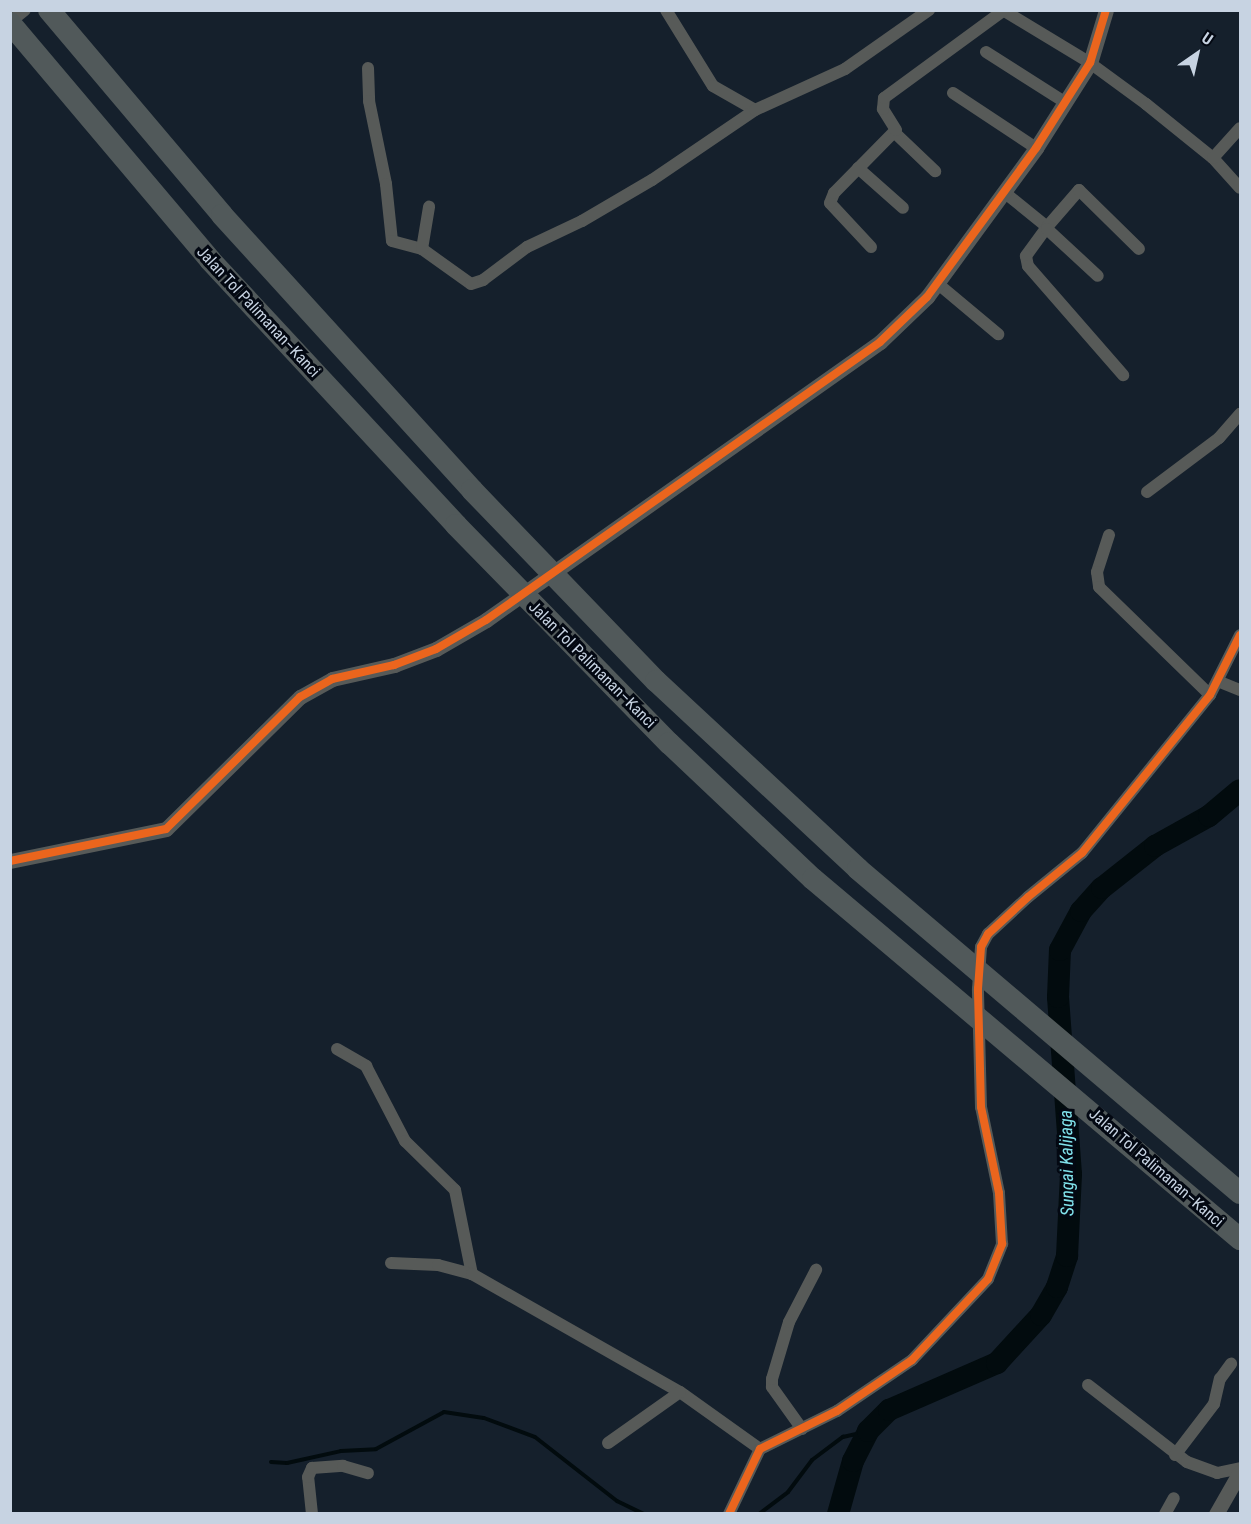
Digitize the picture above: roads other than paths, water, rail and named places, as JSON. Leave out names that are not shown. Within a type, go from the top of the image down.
[{"type":"highway","name":"Jalan Tol Palimanan–Kanci","points":[[49,10],[222,215],[548,570],[759,779],[956,954],[1240,1193]]},
{"type":"highway","name":"Jalan Tol Palimanan–Kanci","points":[[10,22],[210,260],[527,600],[805,871],[935,984],[1104,1122],[1240,1239]]},
{"type":"street","points":[[10,22],[25,10]]},
{"type":"street","points":[[666,10],[713,86],[755,110]]},
{"type":"street","points":[[368,68],[369,101],[386,184],[392,239],[422,249],[466,283],[483,280],[527,247],[582,221],[652,180],[755,110],[845,69],[929,10]]},
{"type":"street","points":[[10,861],[166,829],[300,697],[332,679],[394,664],[436,649],[486,620],[843,370],[912,315],[937,284],[1066,103],[1090,63],[1106,10]]},
{"type":"street","points":[[871,247],[830,203],[858,168],[894,132],[895,124],[883,109],[884,98],[1003,11],[1090,63],[1213,158],[1240,188]]},
{"type":"street","points":[[986,52],[1066,103]]},
{"type":"street","points":[[953,93],[1036,148]]},
{"type":"street","points":[[1213,158],[1240,128]]},
{"type":"street","points":[[894,132],[935,171]]},
{"type":"street","points":[[858,168],[903,208]]},
{"type":"street","points":[[1122,375],[1024,261],[1047,228],[1079,190],[1139,249]]},
{"type":"street","points":[[1004,192],[1047,228],[1098,276]]},
{"type":"street","points":[[422,249],[429,207]]},
{"type":"street","points":[[937,284],[998,334]]},
{"type":"street","points":[[1147,492],[1219,438],[1240,414]]},
{"type":"street","points":[[1109,535],[1097,572],[1099,587],[1210,695]]},
{"type":"street","points":[[729,1514],[760,1449],[837,1411],[912,1360],[972,1299],[995,1267],[1002,1244],[1002,1226],[999,1193],[981,1107],[978,988],[981,947],[988,934],[1028,897],[1082,853],[1220,682],[1240,635]]},
{"type":"street","points":[[1220,682],[1240,690]]},
{"type":"street","points":[[337,1049],[366,1066],[405,1141],[455,1190],[472,1274]]},
{"type":"street","points":[[391,1263],[438,1265],[472,1274],[680,1392],[760,1449]]},
{"type":"street","points":[[802,1429],[772,1387],[772,1379],[789,1322],[816,1270]]},
{"type":"street","points":[[1175,1455],[1214,1404],[1220,1379],[1231,1364]]},
{"type":"street","points":[[1088,1385],[1175,1455],[1213,1472],[1240,1470]]},
{"type":"street","points":[[608,1443],[680,1392]]},
{"type":"street","points":[[312,1514],[308,1477],[312,1468],[333,1466],[368,1473]]},
{"type":"street","points":[[1216,1514],[1240,1470]]},
{"type":"street","points":[[1165,1514],[1174,1498]]},
{"type":"waterway","name":"Sungai Kalijaga","points":[[838,1514],[853,1461],[868,1431],[889,1410],[997,1363],[1041,1315],[1057,1287],[1067,1256],[1071,1174],[1058,997],[1060,950],[1081,911],[1102,888],[1155,846],[1209,816],[1240,790]]},
{"type":"waterway","points":[[271,1462],[287,1463],[341,1451],[376,1449],[444,1412],[484,1418],[535,1437],[617,1501],[644,1514]]},
{"type":"waterway","points":[[759,1514],[788,1492],[812,1460],[843,1437],[868,1431]]}]
